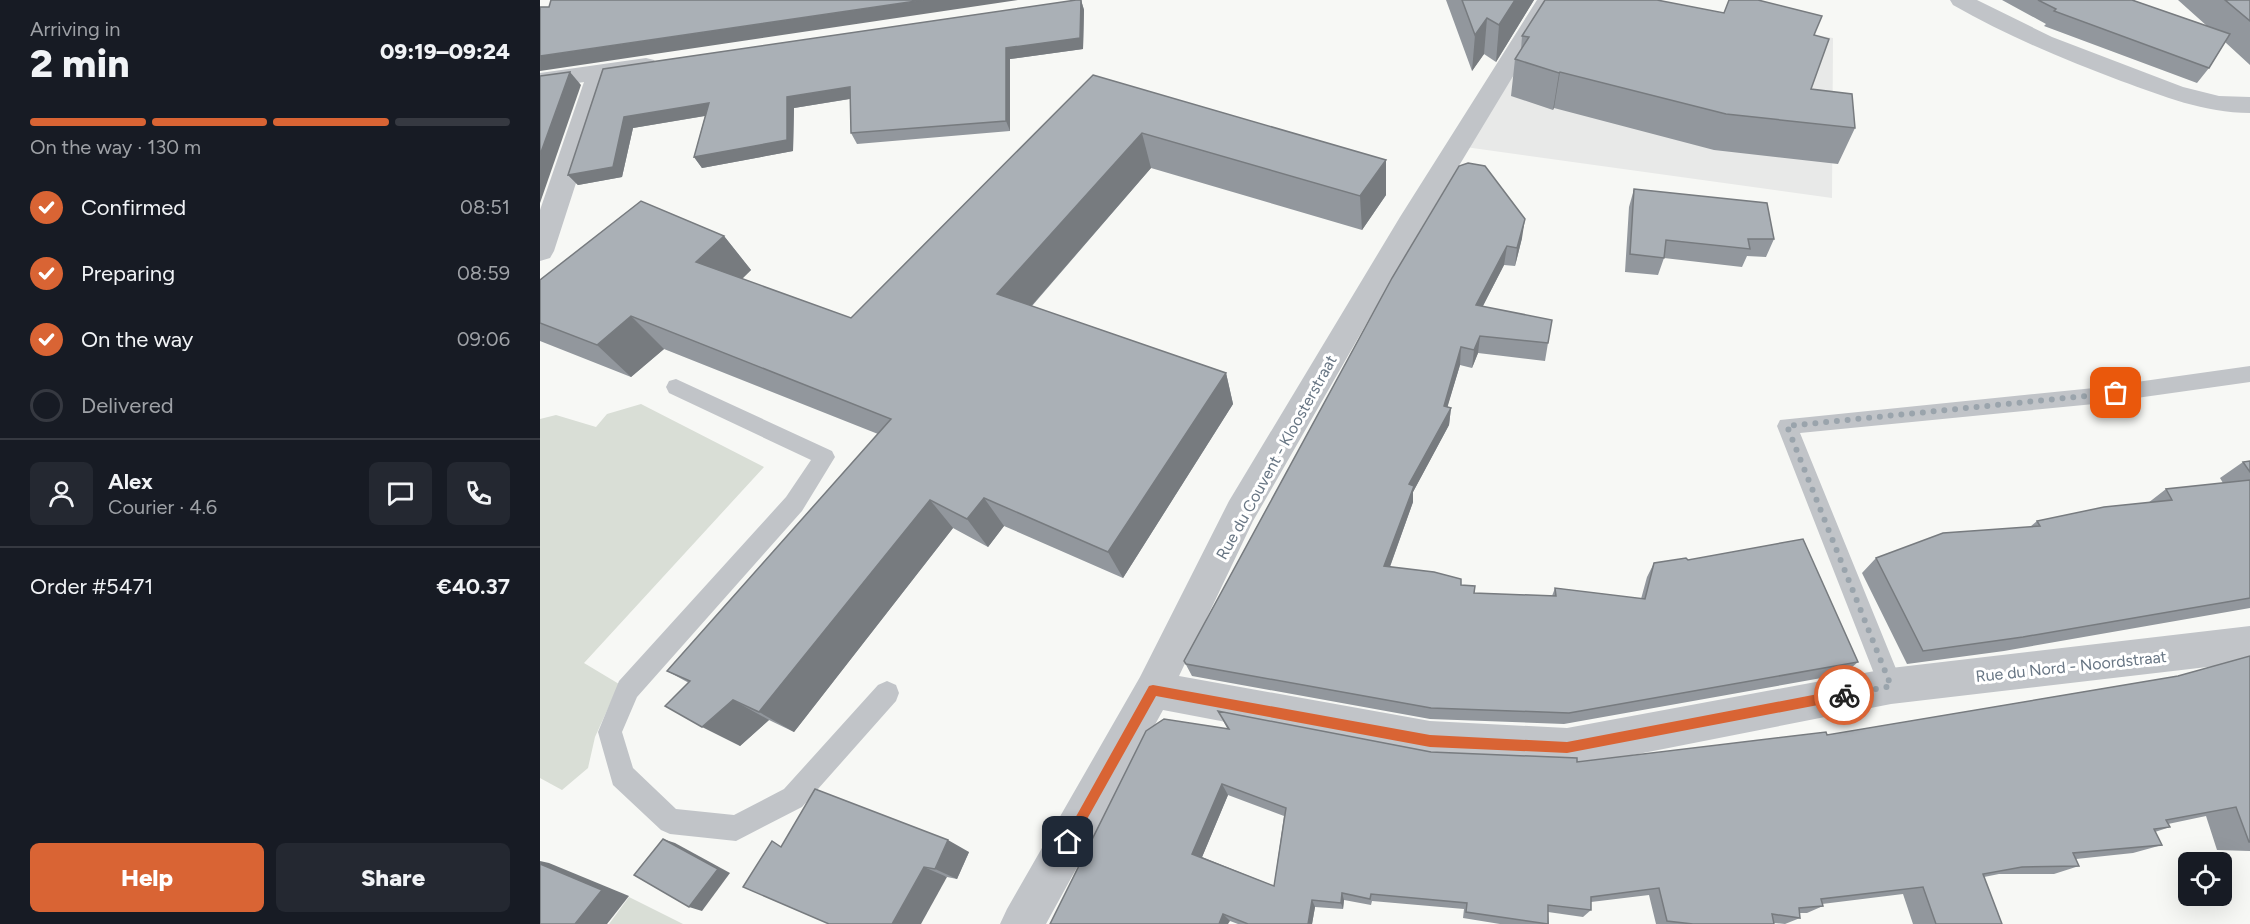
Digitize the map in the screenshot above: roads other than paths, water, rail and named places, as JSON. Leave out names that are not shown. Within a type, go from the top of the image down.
[{"type":"street","name":"Rue du Couvent - Kloosterstraat","points":[[1022,924],[1153,690],[1241,511],[1406,232],[1548,0]]},
{"type":"street","points":[[1960,0],[1991,18],[2045,43],[2175,93],[2216,103],[2250,105]]},
{"type":"street","points":[[540,81],[670,61]]},
{"type":"street","points":[[540,251],[600,72]]},
{"type":"street","name":"Rue du Nord - Noordstraat","points":[[1153,690],[1430,741],[1567,748],[1891,686],[2247,651]]},
{"type":"lane","points":[[1891,686],[1787,426],[2094,396],[2250,374]]},
{"type":"lane","points":[[676,387],[825,457],[794,504],[628,689],[610,732],[622,776],[670,821],[736,828],[794,798],[886,693]]}]
